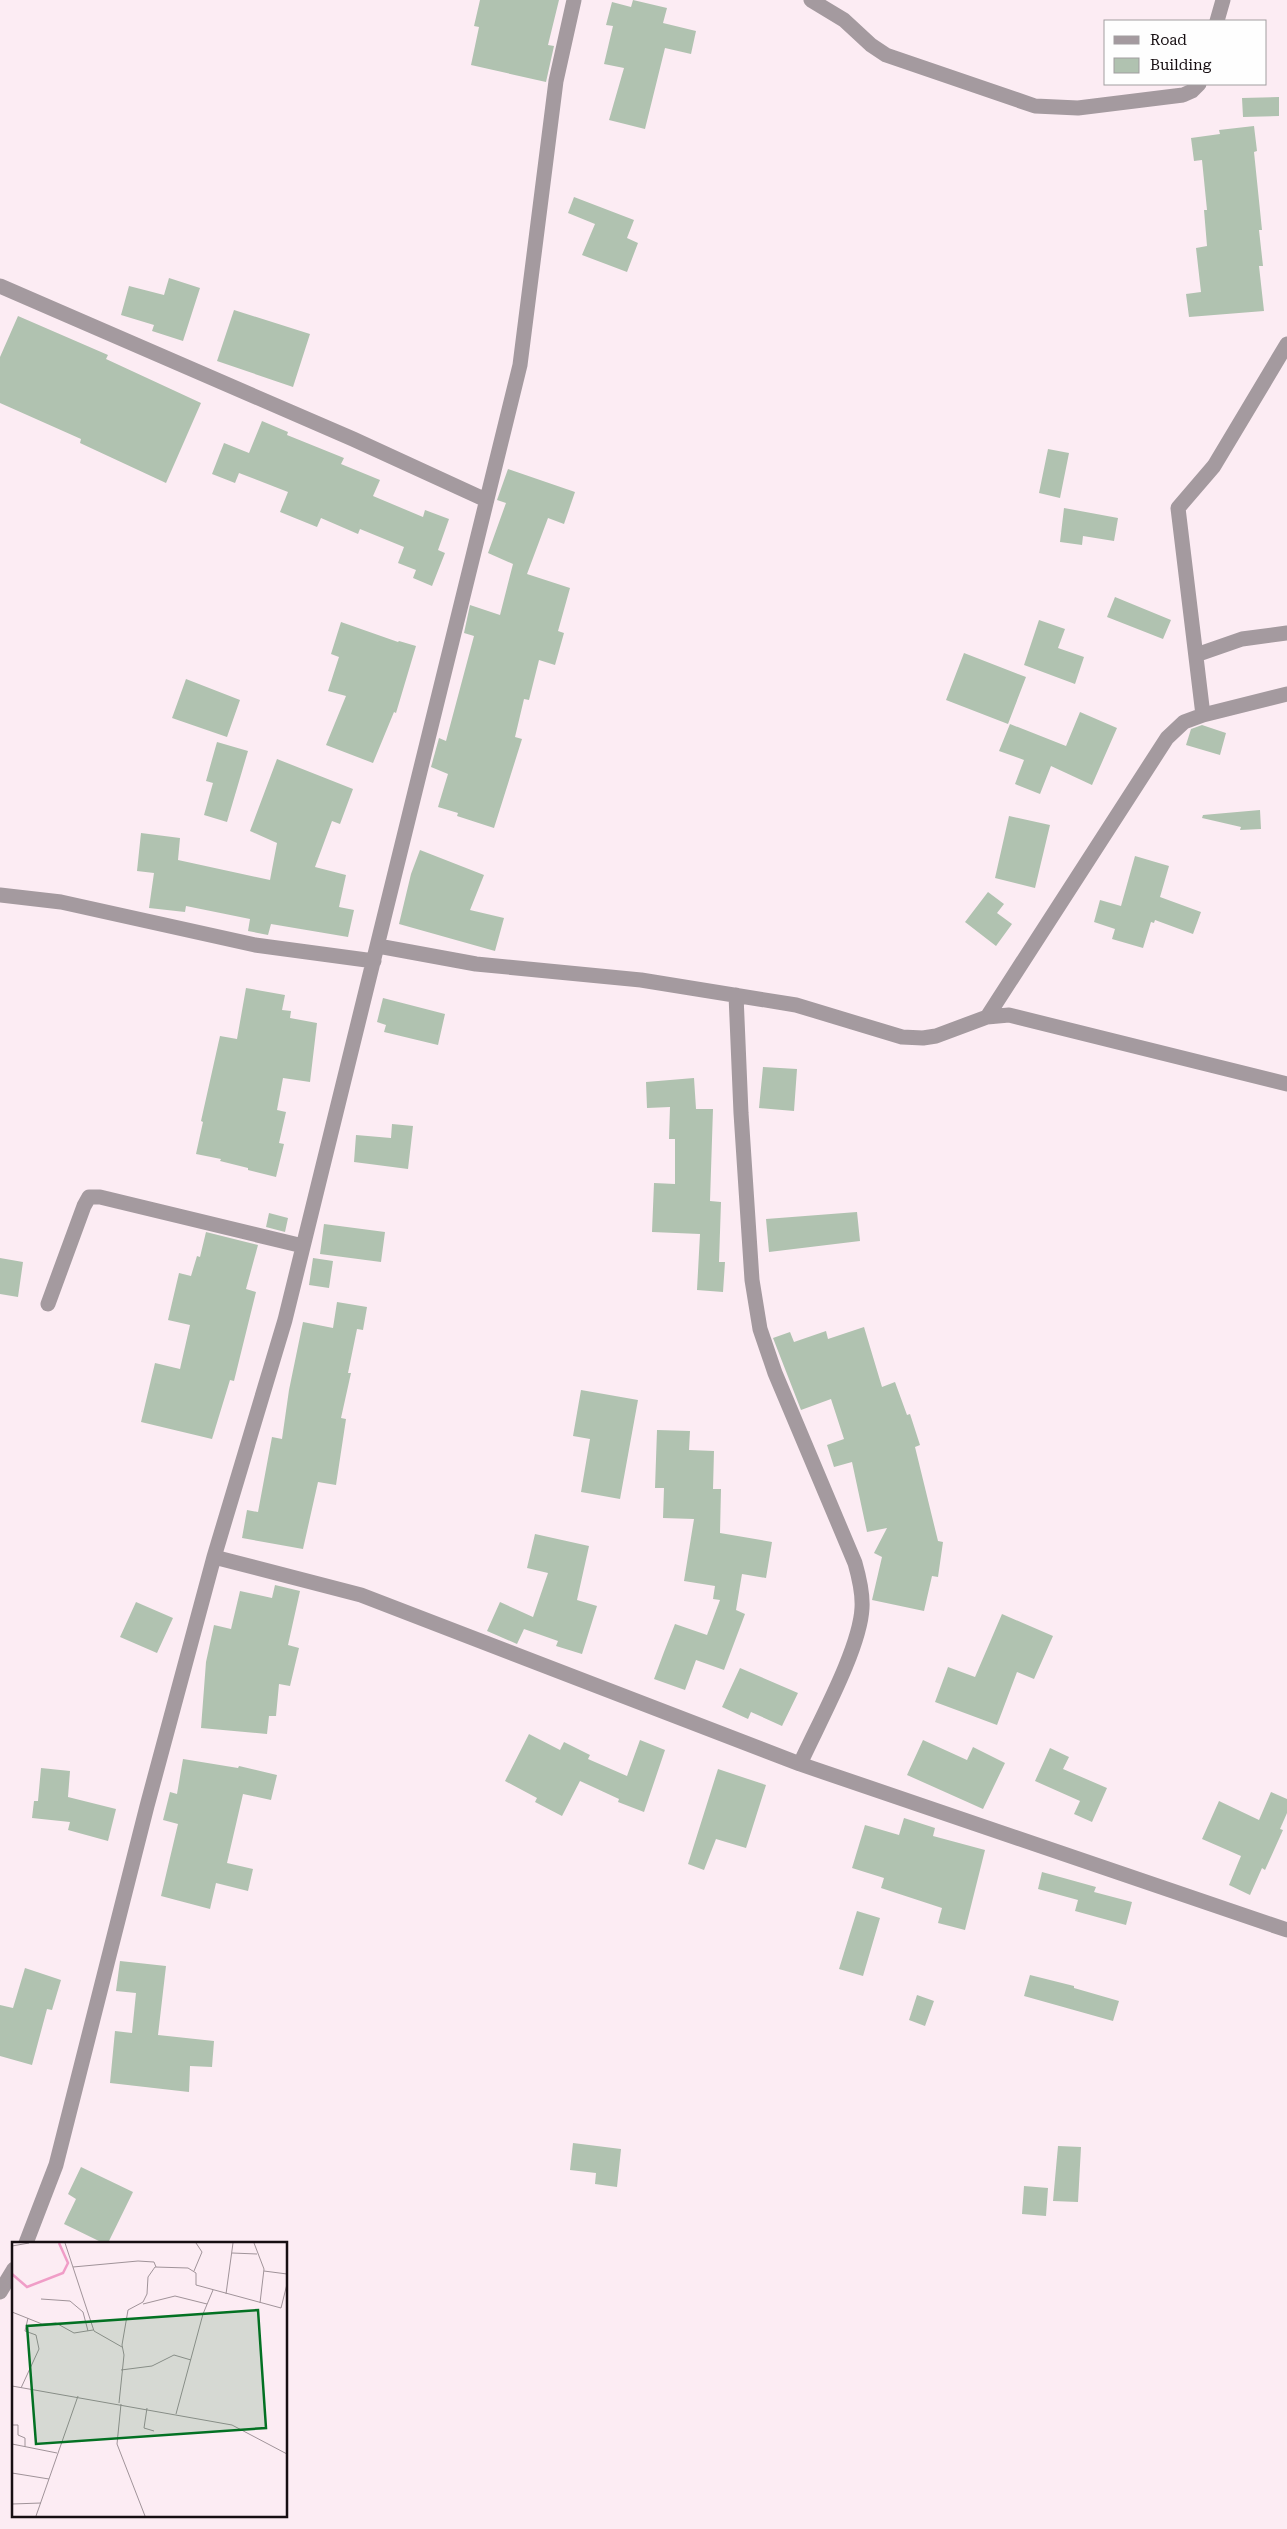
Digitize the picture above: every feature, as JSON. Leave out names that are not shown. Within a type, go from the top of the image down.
[{"type":"street","points":[[26,2242],[58,2156],[147,1806],[214,1557],[284,1320],[376,954],[520,365],[556,81],[574,0]]},
{"type":"street","points":[[811,0],[844,20],[886,55],[1035,106],[1078,108],[1183,95],[1192,91],[1198,85]]},
{"type":"street","points":[[1217,20],[1223,0]]},
{"type":"street","points":[[0,286],[353,439],[486,500]]},
{"type":"street","points":[[1203,715],[1177,511],[1179,504],[1214,466],[1287,344]]},
{"type":"street","points":[[1196,655],[1242,639],[1287,633]]},
{"type":"street","points":[[988,1017],[1167,738],[1184,722],[1203,715],[1287,694]]},
{"type":"street","points":[[0,895],[61,902],[255,945],[376,954],[641,980],[796,1004],[902,1037],[936,1036],[988,1017],[1009,1016],[1034,1020],[1287,1084]]},
{"type":"street","points":[[736,995],[741,1113],[752,1280],[760,1329],[775,1373],[855,1562],[860,1582],[862,1608],[859,1628],[848,1658],[800,1764]]},
{"type":"street","points":[[48,1304],[89,1197],[100,1197],[303,1246]]},
{"type":"street","points":[[214,1557],[362,1595],[800,1764],[1287,1930]]},
{"type":"street","points":[[0,2292],[12,2272]]},
{"type":"building","points":[[480,0],[559,0],[548,45],[554,46],[546,82],[471,65],[479,27],[474,26]]},
{"type":"building","points":[[633,0],[667,8],[663,23],[696,31],[691,54],[665,48],[645,129],[609,120],[624,68],[604,64],[613,26],[606,25],[612,2],[631,7]]},
{"type":"building","points":[[1279,97],[1279,116],[1243,117],[1242,98]]},
{"type":"building","points":[[1254,126],[1257,151],[1254,152],[1262,230],[1259,230],[1263,266],[1259,266],[1264,311],[1189,317],[1186,294],[1201,292],[1196,248],[1207,246],[1204,210],[1207,210],[1202,160],[1194,161],[1191,138],[1220,134],[1219,130]]},
{"type":"building","points":[[574,197],[634,220],[627,238],[638,243],[627,272],[582,255],[595,224],[568,213]]},
{"type":"building","points":[[169,278],[200,288],[183,341],[152,331],[154,325],[121,315],[129,286],[164,295]]},
{"type":"building","points":[[234,310],[310,334],[293,387],[217,361]]},
{"type":"building","points":[[18,316],[108,355],[106,359],[201,403],[166,483],[80,443],[81,439],[0,403],[0,357]]},
{"type":"building","points":[[262,421],[288,432],[287,435],[344,458],[341,464],[380,480],[373,496],[423,517],[425,510],[449,519],[438,550],[445,553],[432,586],[413,578],[416,570],[398,563],[404,547],[360,529],[358,534],[321,518],[317,527],[280,512],[288,492],[239,473],[235,483],[212,474],[224,443],[249,453]]},
{"type":"building","points":[[1048,449],[1069,453],[1060,498],[1039,493]]},
{"type":"building","points":[[508,469],[575,492],[564,524],[548,518],[527,574],[570,588],[558,631],[564,633],[555,665],[539,660],[529,700],[524,699],[515,737],[522,739],[494,828],[457,816],[458,813],[438,807],[448,774],[431,767],[439,738],[446,741],[474,636],[464,633],[470,605],[500,615],[513,564],[488,553],[506,503],[497,500]]},
{"type":"building","points":[[1064,508],[1118,518],[1114,541],[1083,536],[1082,545],[1060,542]]},
{"type":"building","points":[[1115,597],[1171,620],[1163,639],[1107,617]]},
{"type":"building","points":[[1039,620],[1065,629],[1058,648],[1084,657],[1075,684],[1024,665]]},
{"type":"building","points":[[341,622],[398,642],[416,646],[396,713],[394,712],[373,763],[326,745],[346,696],[328,691],[339,657],[331,654]]},
{"type":"building","points":[[964,653],[1026,677],[1008,724],[946,700]]},
{"type":"building","points":[[186,679],[240,700],[227,737],[172,718]]},
{"type":"building","points":[[1080,712],[1117,728],[1092,785],[1051,766],[1040,794],[1015,784],[1024,760],[999,751],[1010,724],[1066,746]]},
{"type":"building","points":[[1202,725],[1226,733],[1220,755],[1186,745],[1191,729]]},
{"type":"building","points":[[217,742],[248,751],[227,822],[204,815],[213,783],[206,781]]},
{"type":"building","points":[[277,759],[353,789],[340,824],[332,821],[315,867],[346,875],[339,907],[354,910],[348,937],[271,924],[268,935],[248,931],[250,919],[186,906],[185,912],[149,908],[154,873],[137,871],[141,833],[180,838],[178,860],[270,880],[277,843],[250,831]]},
{"type":"building","points":[[1260,810],[1261,829],[1240,830],[1241,827],[1202,818],[1203,815]]},
{"type":"building","points":[[1009,816],[1050,825],[1035,888],[995,878]]},
{"type":"building","points":[[420,850],[484,875],[470,910],[504,918],[495,951],[399,924],[411,874]]},
{"type":"building","points":[[1135,856],[1169,866],[1160,897],[1201,912],[1193,934],[1155,920],[1154,923],[1151,922],[1143,948],[1112,939],[1115,929],[1094,922],[1100,900],[1121,906]]},
{"type":"building","points":[[988,892],[1004,904],[997,913],[1012,924],[996,946],[965,922]]},
{"type":"building","points":[[246,988],[285,995],[282,1010],[291,1011],[290,1018],[317,1023],[310,1082],[283,1078],[277,1110],[286,1112],[279,1143],[284,1144],[276,1177],[220,1161],[221,1159],[196,1154],[203,1122],[201,1121],[220,1036],[237,1039]]},
{"type":"building","points":[[383,998],[445,1014],[438,1045],[384,1032],[386,1025],[377,1022]]},
{"type":"building","points":[[763,1067],[797,1069],[794,1111],[759,1108]]},
{"type":"building","points":[[694,1078],[696,1109],[713,1109],[710,1201],[721,1202],[719,1262],[725,1262],[723,1292],[697,1290],[700,1234],[652,1232],[654,1183],[675,1184],[675,1139],[669,1139],[670,1107],[647,1108],[646,1082]]},
{"type":"building","points":[[392,1124],[413,1126],[408,1169],[354,1162],[356,1135],[391,1138]]},
{"type":"building","points":[[857,1212],[860,1241],[769,1252],[766,1219]]},
{"type":"building","points":[[269,1213],[288,1218],[285,1232],[266,1227]]},
{"type":"building","points":[[324,1224],[385,1232],[381,1262],[320,1254]]},
{"type":"building","points":[[206,1232],[258,1245],[246,1289],[256,1292],[234,1381],[230,1380],[212,1439],[141,1422],[155,1363],[180,1369],[190,1325],[168,1320],[179,1273],[191,1276],[197,1256],[200,1257]]},
{"type":"building","points":[[0,1258],[23,1262],[18,1297],[0,1294]]},
{"type":"building","points":[[313,1258],[333,1261],[329,1288],[309,1285]]},
{"type":"building","points":[[337,1302],[367,1307],[363,1330],[357,1329],[348,1373],[351,1373],[341,1418],[346,1419],[336,1485],[318,1482],[303,1549],[242,1538],[247,1510],[258,1512],[272,1437],[282,1439],[289,1390],[303,1322],[333,1328]]},
{"type":"building","points":[[864,1327],[882,1387],[895,1382],[907,1415],[910,1414],[920,1445],[915,1447],[938,1541],[943,1542],[938,1577],[932,1576],[924,1611],[872,1600],[882,1557],[874,1553],[887,1528],[867,1532],[852,1462],[834,1467],[827,1445],[844,1439],[831,1399],[801,1410],[773,1338],[790,1332],[794,1342],[826,1331],[828,1339]]},
{"type":"building","points":[[581,1390],[638,1400],[620,1499],[581,1492],[590,1439],[573,1436]]},
{"type":"building","points":[[657,1430],[690,1431],[689,1450],[714,1451],[713,1489],[721,1489],[720,1533],[772,1542],[766,1578],[742,1574],[736,1610],[745,1614],[724,1670],[696,1660],[685,1690],[654,1679],[664,1652],[675,1624],[707,1635],[720,1600],[713,1599],[715,1586],[684,1581],[694,1519],[663,1518],[664,1488],[655,1488]]},
{"type":"building","points":[[535,1534],[589,1546],[577,1600],[597,1606],[582,1654],[556,1646],[558,1641],[524,1629],[517,1644],[487,1631],[500,1602],[533,1617],[548,1573],[527,1568]]},
{"type":"building","points":[[275,1585],[300,1591],[288,1645],[299,1648],[290,1686],[279,1684],[276,1716],[269,1716],[267,1734],[201,1728],[206,1662],[214,1625],[231,1629],[240,1591],[272,1598]]},
{"type":"building","points":[[136,1602],[173,1618],[157,1653],[120,1637]]},
{"type":"building","points":[[1002,1614],[1053,1636],[1034,1679],[1017,1672],[997,1725],[935,1702],[948,1667],[975,1677]]},
{"type":"building","points":[[740,1668],[798,1693],[782,1726],[751,1712],[748,1719],[722,1707]]},
{"type":"building","points":[[529,1734],[560,1750],[564,1742],[590,1755],[588,1759],[627,1776],[640,1740],[665,1750],[644,1812],[618,1802],[619,1799],[580,1781],[562,1816],[535,1802],[537,1798],[505,1781]]},
{"type":"building","points":[[923,1740],[967,1760],[973,1747],[1005,1763],[983,1809],[907,1775]]},
{"type":"building","points":[[1050,1748],[1069,1757],[1063,1769],[1107,1788],[1092,1822],[1074,1814],[1080,1801],[1035,1781]]},
{"type":"building","points":[[183,1759],[238,1768],[239,1766],[277,1775],[271,1800],[243,1794],[227,1863],[253,1869],[248,1891],[216,1883],[210,1909],[161,1896],[178,1824],[163,1820],[170,1792],[177,1794]]},
{"type":"building","points":[[41,1768],[70,1771],[68,1797],[116,1809],[108,1841],[68,1830],[70,1822],[32,1818],[34,1801],[38,1801]]},
{"type":"building","points":[[718,1769],[766,1785],[746,1848],[716,1839],[704,1870],[688,1864]]},
{"type":"building","points":[[1271,1792],[1287,1799],[1287,1813],[1280,1829],[1283,1830],[1265,1870],[1262,1868],[1250,1895],[1229,1885],[1241,1856],[1202,1839],[1219,1801],[1259,1820]]},
{"type":"building","points":[[904,1818],[935,1828],[933,1836],[985,1850],[965,1930],[938,1923],[942,1908],[881,1888],[884,1878],[852,1868],[865,1825],[899,1835]]},
{"type":"building","points":[[1042,1872],[1096,1887],[1094,1892],[1132,1902],[1126,1925],[1075,1911],[1078,1900],[1038,1889]]},
{"type":"building","points":[[857,1911],[880,1918],[863,1976],[839,1969]]},
{"type":"building","points":[[120,1961],[166,1966],[158,2035],[214,2041],[212,2067],[190,2066],[189,2092],[110,2083],[115,2031],[132,2033],[136,1993],[116,1991]]},
{"type":"building","points":[[25,1968],[61,1980],[52,2010],[47,2009],[32,2065],[0,2056],[0,2005],[13,2008]]},
{"type":"building","points":[[1030,1975],[1074,1986],[1074,1988],[1119,2001],[1113,2021],[1024,1996]]},
{"type":"building","points":[[917,1995],[934,2001],[925,2026],[909,2020]]},
{"type":"building","points":[[573,2143],[621,2149],[617,2187],[595,2184],[596,2173],[570,2170]]},
{"type":"building","points":[[1058,2146],[1081,2147],[1078,2202],[1053,2201]]},
{"type":"building","points":[[81,2167],[133,2192],[108,2242],[101,2242],[64,2224],[76,2199],[68,2194]]},
{"type":"building","points":[[1024,2186],[1048,2188],[1046,2216],[1022,2214]]}]
